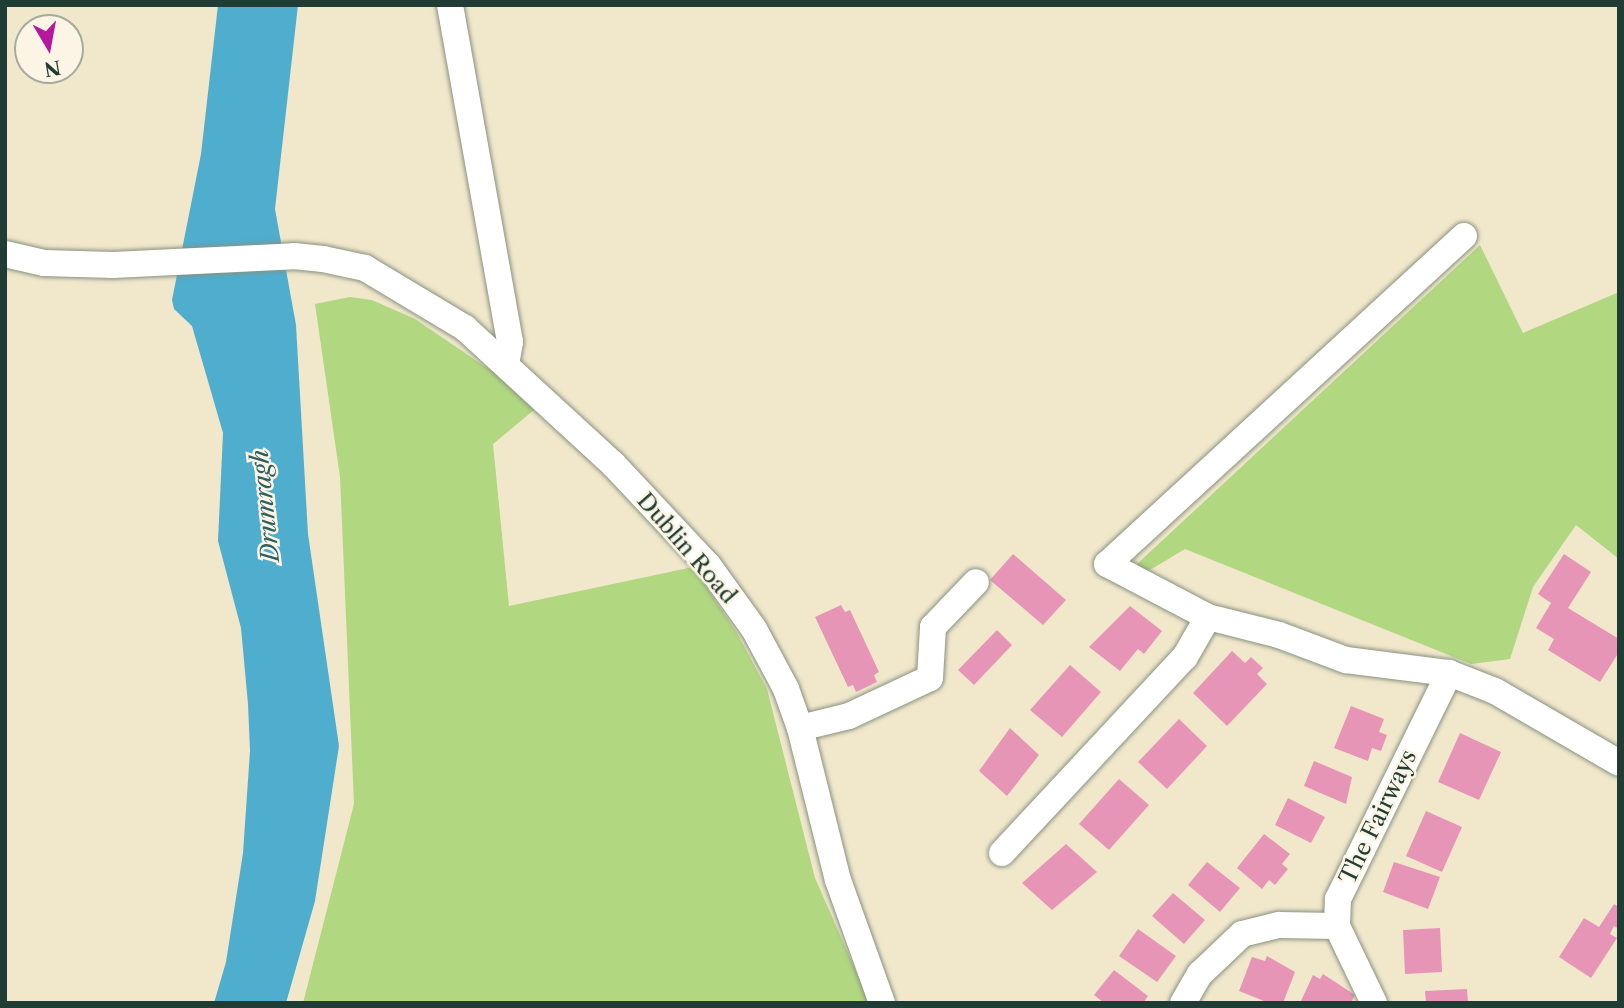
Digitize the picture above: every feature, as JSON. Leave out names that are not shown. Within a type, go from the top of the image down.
[{"type":"street","points":[[450,5],[510,342],[506,364]]},
{"type":"street","points":[[1464,236],[1107,564],[1208,617],[1279,635],[1346,660],[1449,673],[1495,691],[1619,763]]},
{"type":"street","name":"Dublin Road","points":[[5,254],[44,263],[159,262],[294,256],[365,268],[418,296],[506,364],[614,464],[708,565],[754,629],[786,689],[800,728],[838,880],[883,1003]]},
{"type":"street","points":[[800,728],[849,716],[930,678],[933,627],[976,583]]},
{"type":"street","points":[[1002,853],[1185,657],[1208,617]]},
{"type":"street","name":"The Fairways","points":[[1337,926],[1338,899],[1449,673]]},
{"type":"street","points":[[1183,1003],[1200,974],[1242,934],[1279,925],[1337,926],[1374,1003]]},
{"type":"green space","points":[[1480,245],[1523,333],[1619,292],[1619,559],[1576,525],[1533,587],[1510,659],[1471,664],[1185,549],[1145,573],[1137,564]]},
{"type":"green space","points":[[350,297],[372,300],[415,319],[499,376],[534,410],[493,444],[509,606],[693,567],[737,633],[767,689],[815,878],[870,1003],[303,1003],[354,804],[340,477],[315,304]]},
{"type":"water","name":"Drumragh","points":[[218,5],[298,5],[275,209],[296,325],[308,534],[339,746],[315,901],[286,1003],[214,1003],[226,962],[243,853],[250,751],[248,704],[241,628],[218,541],[223,433],[192,326],[174,309],[172,300],[201,154]]},
{"type":"building","points":[[1013,554],[1066,600],[1043,625],[990,580]]},
{"type":"building","points":[[1564,554],[1591,572],[1568,608],[1619,639],[1619,652],[1600,682],[1548,650],[1554,639],[1536,628],[1551,603],[1538,594]]},
{"type":"building","points":[[841,605],[845,612],[850,610],[879,672],[874,675],[877,682],[856,692],[853,685],[848,687],[815,617]]},
{"type":"building","points":[[1130,606],[1162,631],[1144,654],[1138,649],[1120,671],[1089,647]]},
{"type":"building","points":[[997,630],[1012,645],[974,685],[958,670]]},
{"type":"building","points":[[1232,651],[1245,663],[1251,657],[1263,668],[1257,674],[1267,684],[1227,726],[1193,693]]},
{"type":"building","points":[[1070,665],[1101,692],[1062,737],[1030,710]]},
{"type":"building","points":[[1351,706],[1384,719],[1379,732],[1387,735],[1381,751],[1372,748],[1368,761],[1334,748]]},
{"type":"building","points":[[1179,719],[1207,746],[1167,789],[1138,762]]},
{"type":"building","points":[[1010,728],[1039,755],[1007,796],[979,771]]},
{"type":"building","points":[[1460,733],[1501,752],[1479,800],[1438,782]]},
{"type":"building","points":[[1314,761],[1352,777],[1346,804],[1304,786]]},
{"type":"building","points":[[1119,779],[1149,805],[1109,850],[1079,824]]},
{"type":"building","points":[[1288,798],[1325,817],[1311,843],[1275,825]]},
{"type":"building","points":[[1426,811],[1462,827],[1442,872],[1406,856]]},
{"type":"building","points":[[1264,834],[1290,854],[1282,864],[1288,869],[1275,885],[1269,880],[1262,889],[1237,868]]},
{"type":"building","points":[[1066,844],[1097,872],[1052,910],[1022,883]]},
{"type":"building","points":[[1207,862],[1240,888],[1220,912],[1188,885]]},
{"type":"building","points":[[1394,862],[1440,877],[1428,909],[1383,892]]},
{"type":"building","points":[[1173,893],[1205,920],[1184,944],[1152,916]]},
{"type":"building","points":[[1614,904],[1619,907],[1619,929],[1614,926],[1610,934],[1617,938],[1591,978],[1559,957],[1584,918],[1599,927]]},
{"type":"building","points":[[1440,928],[1442,972],[1405,974],[1403,930]]},
{"type":"building","points":[[1138,929],[1176,956],[1157,982],[1119,956]]},
{"type":"building","points":[[1267,956],[1295,972],[1283,1003],[1269,1003],[1239,991],[1252,957],[1265,961]]},
{"type":"building","points":[[1114,970],[1148,996],[1143,1003],[1104,1003],[1094,995]]},
{"type":"building","points":[[1323,974],[1355,995],[1351,1003],[1300,1003],[1313,975],[1320,979]]},
{"type":"building","points":[[1467,989],[1468,1003],[1426,1003],[1425,991]]}]
